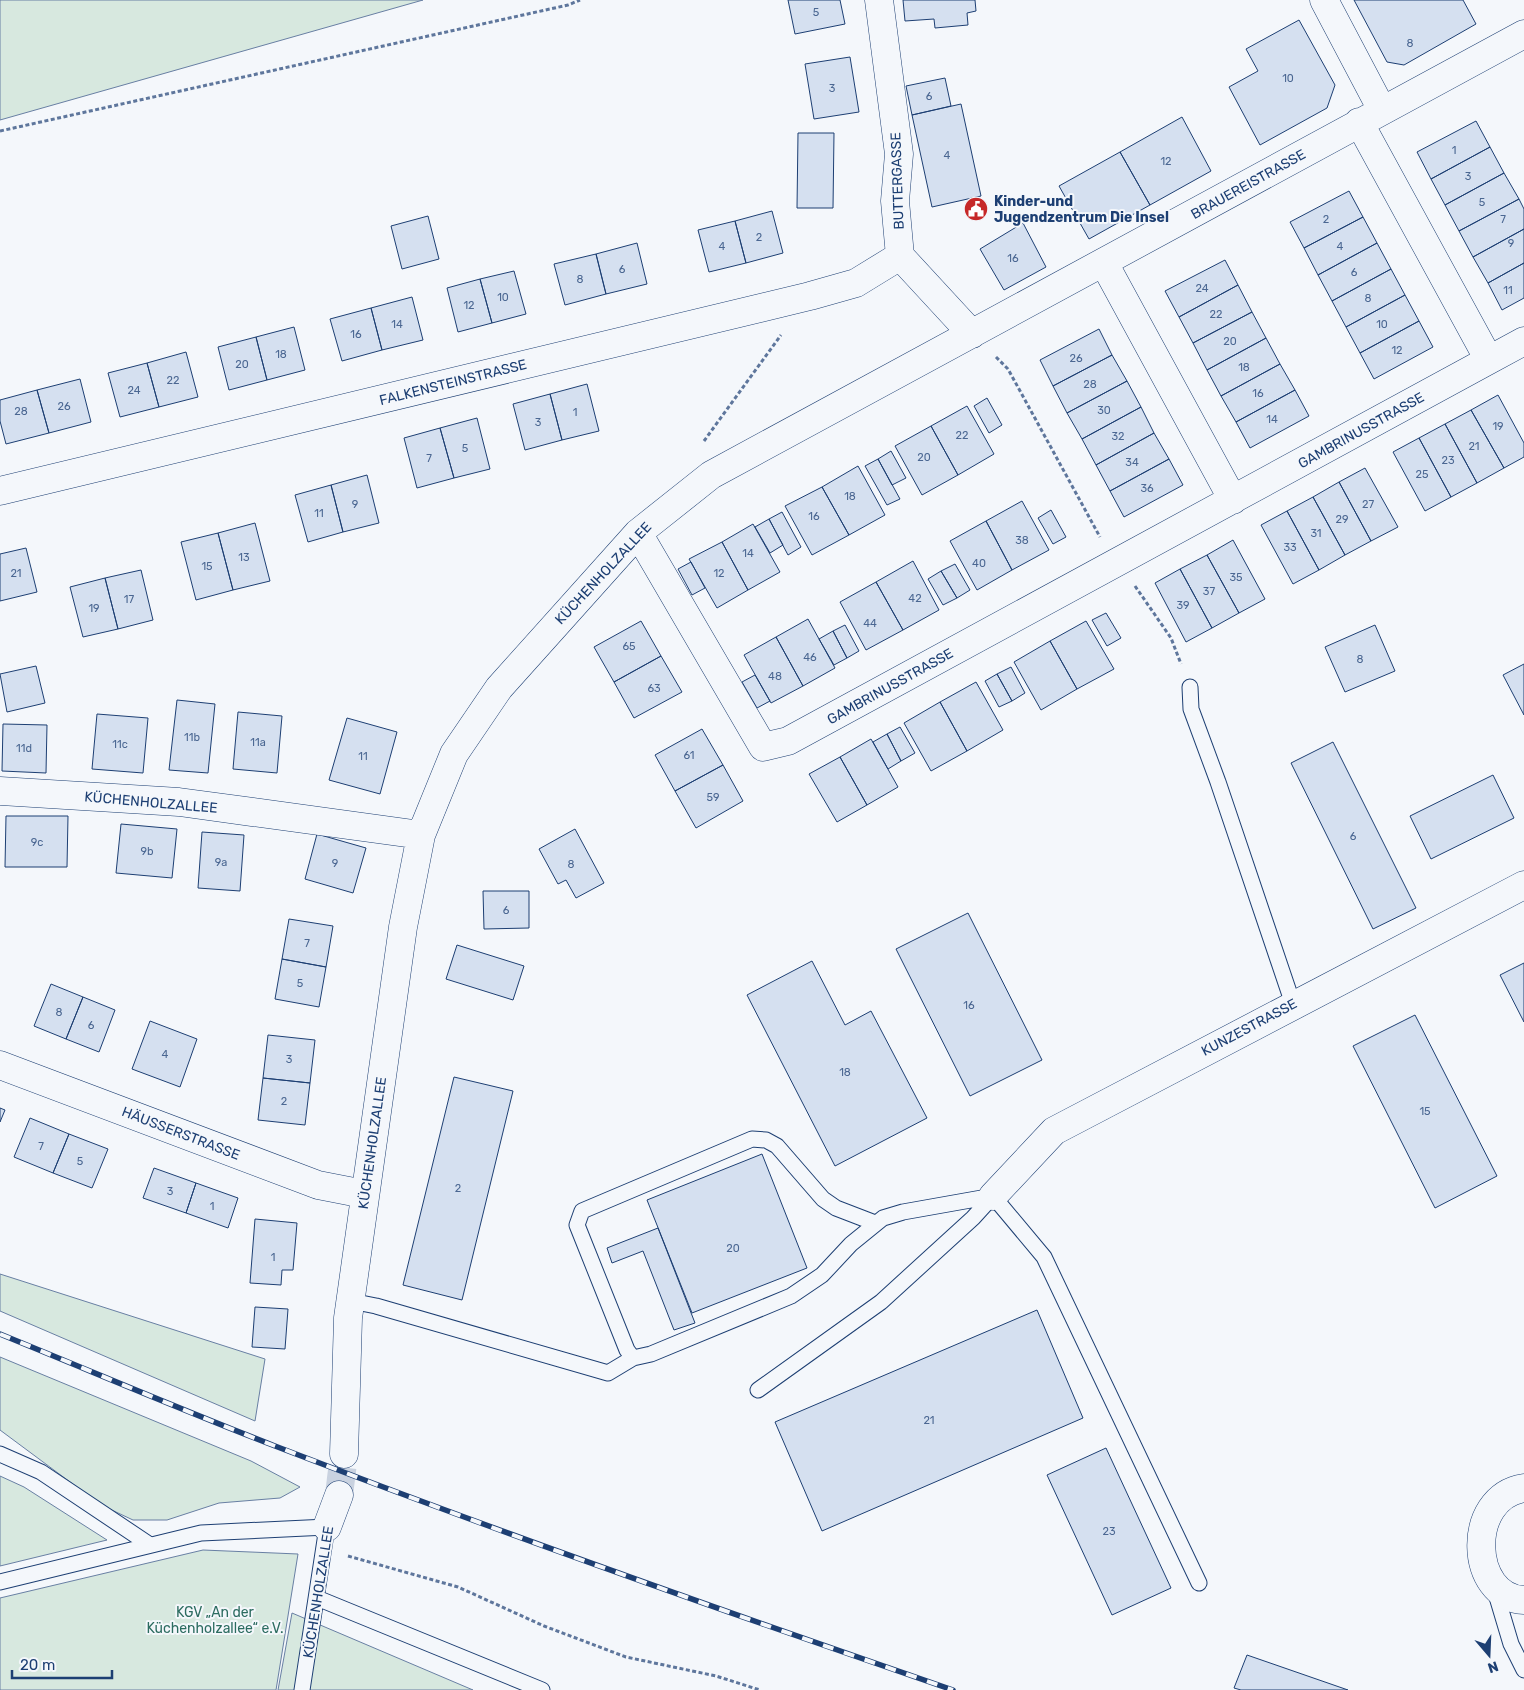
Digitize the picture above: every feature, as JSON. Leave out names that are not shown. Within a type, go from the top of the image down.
[{"type":"street","name":"BUTTERGASSE","points":[[879,0],[899,154],[895,201],[900,256]]},
{"type":"street","points":[[1324,0],[1371,116],[1489,360]]},
{"type":"street","name":"BRAUEREISTRASSE","points":[[972,334],[1524,34]]},
{"type":"street","name":"FALKENSTEINSTRASSE","points":[[0,491],[810,296],[856,283],[900,256]]},
{"type":"street","points":[[900,256],[972,334]]},
{"type":"street","points":[[1104,263],[1233,500]]},
{"type":"street","name":"KÜCHENHOLZALLEE","points":[[344,1454],[345,1380],[351,1301],[364,1194],[403,928],[421,835],[454,754],[499,688],[638,533],[711,475],[972,334]]},
{"type":"street","name":"GAMBRINUSSTRASSE","points":[[638,533],[763,748],[788,741],[1524,341]]},
{"type":"street","name":"KÜCHENHOLZALLEE","points":[[0,791],[179,802],[421,835]]},
{"type":"street","name":"KUNZESTRASSE","points":[[993,1196],[1054,1131],[1293,1004],[1524,885]]},
{"type":"street","name":"HÄUSSERSTRASSE","points":[[0,1065],[318,1185],[364,1194]]},
{"type":"street","points":[[1524,1488],[1515,1489],[1494,1505],[1481,1528],[1480,1554],[1492,1583],[1514,1600],[1524,1600]]},
{"type":"street","name":"KÜCHENHOLZALLEE","points":[[326,1539],[339,1495]]},
{"type":"lane","points":[[1190,687],[1191,709],[1218,782],[1293,1004]]},
{"type":"lane","points":[[633,1358],[627,1350],[577,1225],[582,1211],[752,1139],[766,1140],[777,1146],[823,1199],[843,1212],[876,1223]]},
{"type":"lane","points":[[351,1301],[376,1306],[608,1373],[633,1358],[651,1354],[791,1296],[822,1275],[851,1244],[876,1223],[902,1212],[993,1196]]},
{"type":"lane","points":[[758,1390],[881,1302],[973,1218],[993,1196]]},
{"type":"lane","points":[[993,1196],[1044,1257],[1199,1583]]},
{"type":"lane","points":[[0,1454],[41,1472],[150,1545]]},
{"type":"lane","points":[[0,1582],[201,1533],[326,1539]]},
{"type":"lane","name":"KÜCHENHOLZALLEE","points":[[302,1690],[326,1539]]},
{"type":"lane","points":[[1492,1583],[1511,1644],[1524,1670]]},
{"type":"lane","points":[[317,1598],[542,1690]]},
{"type":"path","points":[[0,131],[568,5],[580,0]]},
{"type":"path","points":[[701,446],[810,296]]},
{"type":"path","points":[[972,334],[1008,369],[1114,563],[1122,576],[1132,583],[1170,638],[1190,687]]},
{"type":"path","points":[[326,1539],[458,1587],[544,1626],[626,1657],[716,1676],[760,1690]]},
{"type":"green space","points":[[0,0],[423,0],[0,120]]},
{"type":"green space","points":[[0,1274],[265,1359],[255,1421],[0,1311]]},
{"type":"green space","points":[[0,1357],[251,1461],[300,1487],[280,1498],[219,1503],[167,1520],[133,1520],[101,1505],[0,1430]]},
{"type":"green space","points":[[0,1476],[24,1487],[107,1540],[0,1566]]},
{"type":"green space","name":"KGV „An der Küchenholzallee“ e.V.","points":[[203,1550],[298,1554],[276,1690],[0,1690],[0,1598]]},
{"type":"green space","points":[[292,1613],[473,1690],[278,1690]]},
{"type":"building","points":[[788,0],[840,0],[845,24],[795,34]]},
{"type":"building","points":[[903,0],[975,0],[976,11],[967,13],[968,25],[935,28],[934,19],[905,21]]},
{"type":"building","points":[[1354,0],[1463,0],[1476,24],[1404,65],[1387,62]]},
{"type":"building","points":[[1299,20],[1335,85],[1327,108],[1260,145],[1229,87],[1258,71],[1246,49]]},
{"type":"building","points":[[850,57],[859,112],[814,119],[805,64]]},
{"type":"building","points":[[945,78],[951,106],[912,115],[906,86]]},
{"type":"building","points":[[961,104],[981,196],[932,207],[912,115]]},
{"type":"building","points":[[1182,117],[1211,171],[1150,205],[1120,152]]},
{"type":"building","points":[[1476,121],[1490,147],[1431,179],[1417,152]]},
{"type":"building","points":[[798,133],[834,133],[833,208],[797,208]]},
{"type":"building","points":[[1490,147],[1504,173],[1445,205],[1431,179]]},
{"type":"building","points":[[1120,152],[1150,205],[1089,239],[1059,186]]},
{"type":"building","points":[[1504,173],[1519,199],[1459,231],[1445,205]]},
{"type":"building","points":[[1349,191],[1363,217],[1304,248],[1290,222]]},
{"type":"building","points":[[1519,199],[1524,209],[1524,229],[1473,257],[1459,231]]},
{"type":"building","points":[[772,211],[783,253],[746,263],[735,221]]},
{"type":"building","points":[[428,216],[439,259],[402,269],[391,226]]},
{"type":"building","points":[[1363,217],[1377,243],[1318,275],[1304,248]]},
{"type":"building","points":[[735,221],[746,263],[709,272],[698,230]]},
{"type":"building","points":[[1023,223],[1046,267],[1004,290],[980,249]]},
{"type":"building","points":[[1524,229],[1524,263],[1488,283],[1473,257]]},
{"type":"building","points":[[637,243],[647,284],[606,294],[596,254]]},
{"type":"building","points":[[1377,243],[1391,269],[1332,301],[1318,275]]},
{"type":"building","points":[[596,254],[606,294],[565,305],[554,264]]},
{"type":"building","points":[[1225,260],[1238,285],[1179,317],[1165,291]]},
{"type":"building","points":[[1524,263],[1524,298],[1502,310],[1488,283]]},
{"type":"building","points":[[1391,269],[1405,295],[1346,327],[1332,301]]},
{"type":"building","points":[[514,271],[526,314],[492,323],[480,279]]},
{"type":"building","points":[[480,279],[492,323],[458,332],[447,288]]},
{"type":"building","points":[[1238,285],[1252,312],[1193,343],[1179,317]]},
{"type":"building","points":[[1405,295],[1419,321],[1360,353],[1346,327]]},
{"type":"building","points":[[412,297],[423,340],[382,350],[371,308]]},
{"type":"building","points":[[371,308],[382,350],[342,361],[330,319]]},
{"type":"building","points":[[1252,312],[1266,338],[1207,370],[1193,343]]},
{"type":"building","points":[[1419,321],[1433,347],[1374,379],[1360,353]]},
{"type":"building","points":[[294,327],[305,370],[267,380],[256,337]]},
{"type":"building","points":[[1099,329],[1112,355],[1053,386],[1040,360]]},
{"type":"building","points":[[256,337],[267,380],[229,390],[218,347]]},
{"type":"building","points":[[1266,338],[1280,364],[1221,396],[1207,370]]},
{"type":"building","points":[[186,352],[198,397],[159,407],[147,363]]},
{"type":"building","points":[[1112,355],[1127,381],[1067,413],[1053,386]]},
{"type":"building","points":[[147,363],[159,407],[120,417],[108,373]]},
{"type":"building","points":[[1280,364],[1295,390],[1236,422],[1221,396]]},
{"type":"building","points":[[80,379],[91,422],[49,433],[37,390]]},
{"type":"building","points":[[1127,381],[1141,407],[1082,439],[1067,413]]},
{"type":"building","points":[[587,384],[599,431],[562,440],[550,394]]},
{"type":"building","points":[[37,390],[49,433],[6,444],[0,421],[0,400]]},
{"type":"building","points":[[1295,390],[1309,416],[1250,448],[1236,422]]},
{"type":"building","points":[[550,394],[562,440],[525,450],[513,404]]},
{"type":"building","points":[[1498,395],[1524,443],[1524,457],[1504,468],[1471,410]]},
{"type":"building","points":[[987,398],[1002,425],[989,433],[974,406]]},
{"type":"building","points":[[967,406],[994,454],[958,475],[931,426]]},
{"type":"building","points":[[1141,407],[1154,433],[1096,465],[1082,439]]},
{"type":"building","points":[[1471,410],[1504,468],[1477,483],[1445,424]]},
{"type":"building","points":[[477,418],[490,469],[454,478],[440,428]]},
{"type":"building","points":[[1445,424],[1477,483],[1451,497],[1419,438]]},
{"type":"building","points":[[931,426],[958,475],[922,495],[895,446]]},
{"type":"building","points":[[440,428],[454,478],[417,488],[404,438]]},
{"type":"building","points":[[1154,433],[1169,459],[1110,491],[1096,465]]},
{"type":"building","points":[[1419,438],[1451,497],[1425,511],[1393,452]]},
{"type":"building","points":[[891,451],[906,478],[892,485],[878,459]]},
{"type":"building","points":[[878,459],[900,499],[887,505],[865,466]]},
{"type":"building","points":[[1169,459],[1183,485],[1124,517],[1110,491]]},
{"type":"building","points":[[858,466],[885,515],[849,535],[822,487]]},
{"type":"building","points":[[1365,468],[1398,527],[1371,541],[1339,482]]},
{"type":"building","points":[[367,475],[379,523],[343,532],[331,485]]},
{"type":"building","points":[[1339,482],[1371,541],[1345,555],[1313,497]]},
{"type":"building","points":[[331,485],[343,532],[308,542],[295,495]]},
{"type":"building","points":[[822,487],[849,535],[812,555],[785,506]]},
{"type":"building","points":[[1313,497],[1345,555],[1319,570],[1287,511]]},
{"type":"building","points":[[1022,501],[1049,550],[1012,570],[986,521]]},
{"type":"building","points":[[1051,510],[1066,537],[1053,544],[1038,518]]},
{"type":"building","points":[[1287,511],[1319,570],[1293,584],[1261,525]]},
{"type":"building","points":[[782,512],[801,547],[788,555],[769,519]]},
{"type":"building","points":[[769,519],[783,545],[770,553],[755,527]]},
{"type":"building","points":[[986,521],[1012,570],[977,590],[950,541]]},
{"type":"building","points":[[255,523],[270,581],[233,590],[218,533]]},
{"type":"building","points":[[753,524],[780,572],[748,590],[722,542]]},
{"type":"building","points":[[218,533],[233,590],[196,600],[181,542]]},
{"type":"building","points":[[1233,540],[1265,599],[1239,613],[1207,555]]},
{"type":"building","points":[[722,542],[748,590],[717,608],[689,559]]},
{"type":"building","points":[[26,548],[37,592],[0,601],[0,554]]},
{"type":"building","points":[[1207,555],[1239,613],[1212,628],[1180,569]]},
{"type":"building","points":[[913,561],[939,610],[903,630],[876,582]]},
{"type":"building","points":[[691,562],[705,588],[692,595],[678,569]]},
{"type":"building","points":[[955,564],[970,590],[957,598],[941,571]]},
{"type":"building","points":[[1180,569],[1212,628],[1186,642],[1155,583]]},
{"type":"building","points":[[141,570],[153,620],[118,629],[105,578]]},
{"type":"building","points":[[941,571],[957,598],[943,605],[928,579]]},
{"type":"building","points":[[105,578],[118,629],[83,637],[70,587]]},
{"type":"building","points":[[876,582],[903,630],[866,650],[840,602]]},
{"type":"building","points":[[1106,613],[1121,638],[1107,646],[1092,620]]},
{"type":"building","points":[[808,619],[835,668],[803,686],[776,637]]},
{"type":"building","points":[[641,621],[661,656],[614,682],[594,647]]},
{"type":"building","points":[[1086,621],[1114,669],[1077,689],[1050,641]]},
{"type":"building","points":[[845,625],[859,651],[847,658],[833,631]]},
{"type":"building","points":[[1375,625],[1395,671],[1345,692],[1325,647]]},
{"type":"building","points":[[833,631],[847,658],[834,665],[819,639]]},
{"type":"building","points":[[776,637],[803,686],[771,703],[744,655]]},
{"type":"building","points":[[1050,641],[1077,689],[1041,710],[1014,662]]},
{"type":"building","points":[[661,656],[682,692],[634,718],[614,682]]},
{"type":"building","points":[[1524,664],[1524,715],[1503,675]]},
{"type":"building","points":[[36,666],[45,703],[7,712],[0,674]]},
{"type":"building","points":[[1011,667],[1025,693],[1012,701],[997,674]]},
{"type":"building","points":[[997,674],[1012,701],[999,707],[985,681]]},
{"type":"building","points":[[755,675],[770,701],[757,708],[742,682]]},
{"type":"building","points":[[976,682],[1003,730],[967,751],[940,702]]},
{"type":"building","points":[[177,700],[215,704],[208,773],[169,770]]},
{"type":"building","points":[[940,702],[967,751],[931,771],[904,723]]},
{"type":"building","points":[[238,712],[282,716],[277,773],[233,769]]},
{"type":"building","points":[[97,714],[148,718],[143,773],[92,769]]},
{"type":"building","points":[[347,718],[397,732],[380,794],[329,780]]},
{"type":"building","points":[[3,724],[47,725],[46,773],[2,771]]},
{"type":"building","points":[[900,727],[915,753],[901,761],[887,734]]},
{"type":"building","points":[[702,729],[723,765],[675,791],[655,755]]},
{"type":"building","points":[[887,734],[901,761],[888,769],[873,742]]},
{"type":"building","points":[[871,739],[898,787],[867,805],[840,757]]},
{"type":"building","points":[[1333,742],[1416,908],[1373,929],[1291,763]]},
{"type":"building","points":[[840,757],[867,805],[837,822],[809,774]]},
{"type":"building","points":[[723,765],[743,801],[696,828],[675,791]]},
{"type":"building","points":[[1493,775],[1514,818],[1431,859],[1410,816]]},
{"type":"building","points":[[6,816],[68,816],[67,867],[5,867]]},
{"type":"building","points":[[121,824],[177,829],[172,878],[116,873]]},
{"type":"building","points":[[575,829],[604,883],[576,898],[566,880],[558,884],[539,849]]},
{"type":"building","points":[[202,832],[244,835],[240,891],[198,888]]},
{"type":"building","points":[[317,834],[366,848],[353,893],[305,879]]},
{"type":"building","points":[[483,891],[529,891],[529,928],[484,929]]},
{"type":"building","points":[[968,913],[1042,1060],[970,1096],[896,949]]},
{"type":"building","points":[[289,919],[333,926],[326,967],[282,959]]},
{"type":"building","points":[[457,945],[524,966],[513,1000],[446,979]]},
{"type":"building","points":[[282,959],[326,967],[319,1007],[275,999]]},
{"type":"building","points":[[812,961],[845,1025],[871,1011],[927,1118],[835,1166],[747,995]]},
{"type":"building","points":[[1524,963],[1524,1022],[1500,975]]},
{"type":"building","points":[[51,984],[83,997],[66,1039],[34,1026]]},
{"type":"building","points":[[83,997],[115,1010],[99,1052],[66,1039]]},
{"type":"building","points":[[1415,1015],[1497,1176],[1435,1208],[1353,1046]]},
{"type":"building","points":[[150,1021],[197,1039],[180,1087],[132,1069]]},
{"type":"building","points":[[268,1035],[315,1040],[310,1083],[263,1078]]},
{"type":"building","points":[[454,1077],[513,1091],[462,1300],[403,1285]]},
{"type":"building","points":[[263,1078],[310,1083],[305,1125],[258,1120]]},
{"type":"building","points":[[0,1108],[5,1110],[0,1122]]},
{"type":"building","points":[[30,1118],[69,1134],[53,1173],[14,1157]]},
{"type":"building","points":[[69,1134],[108,1149],[92,1188],[53,1173]]},
{"type":"building","points":[[762,1154],[807,1268],[692,1313],[647,1200]]},
{"type":"building","points":[[154,1168],[196,1183],[186,1213],[143,1198]]},
{"type":"building","points":[[196,1183],[238,1198],[228,1228],[186,1213]]},
{"type":"building","points":[[255,1219],[297,1223],[293,1270],[282,1270],[281,1285],[250,1283]]},
{"type":"building","points":[[658,1228],[695,1323],[674,1330],[643,1251],[612,1263],[607,1248]]},
{"type":"building","points":[[255,1307],[288,1309],[285,1349],[252,1347]]},
{"type":"building","points":[[1037,1310],[1083,1418],[822,1531],[775,1422]]},
{"type":"building","points":[[1106,1448],[1171,1588],[1112,1615],[1047,1475]]},
{"type":"building","points":[[1247,1655],[1348,1690],[1241,1690],[1234,1688]]},
{"type":"tunnel","points":[[339,1495],[344,1454]]},
{"type":"railway","points":[[0,1334],[206,1419],[359,1478],[613,1571],[953,1690]]},
{"type":"place","name":"Kinder-und Jugendzentrum Die Insel","points":[[976,209]]}]
